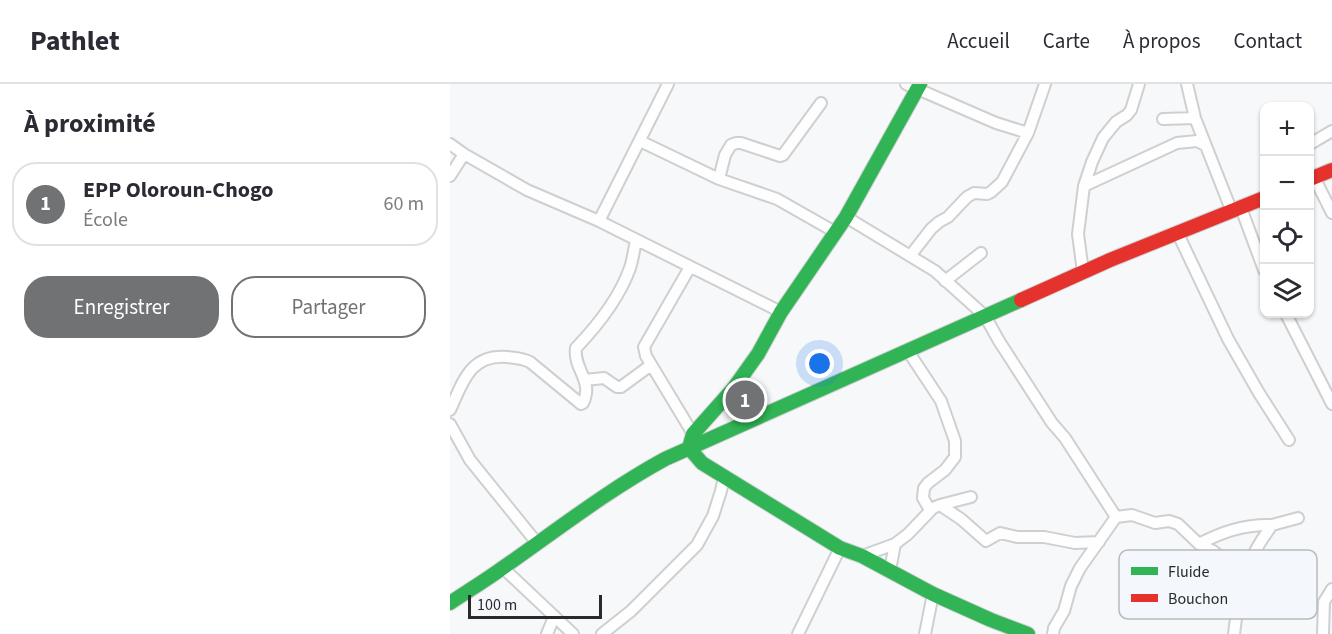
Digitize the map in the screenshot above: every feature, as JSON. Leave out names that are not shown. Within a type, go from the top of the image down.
[{"type":"street","points":[[599,221],[668,84]]},
{"type":"street","points":[[910,256],[931,229],[948,217],[967,197],[974,194],[987,194],[1002,182],[1028,133],[1045,84]]},
{"type":"street","points":[[1083,272],[1078,234],[1084,186],[1103,138],[1116,122],[1131,110],[1139,84]]},
{"type":"street","points":[[1187,84],[1195,118],[1205,145],[1261,264]]},
{"type":"street","points":[[689,448],[693,434],[733,389],[758,354],[781,312],[846,217],[915,86],[996,123],[1028,133]]},
{"type":"street","points":[[719,179],[725,155],[731,145],[741,143],[783,155],[821,103]]},
{"type":"street","points":[[1162,119],[1195,118]]},
{"type":"street","points":[[1314,142],[1332,131]]},
{"type":"street","points":[[640,141],[719,179],[777,200],[835,232]]},
{"type":"street","points":[[1084,186],[1177,143],[1197,141],[1205,145]]},
{"type":"street","points":[[450,144],[527,190],[599,221],[781,312]]},
{"type":"street","points":[[450,176],[464,154]]},
{"type":"street","points":[[1314,177],[1332,170]]},
{"type":"street","points":[[1314,182],[1332,213]]},
{"type":"street","points":[[451,600],[503,568],[638,474],[689,448],[1083,272],[1260,200]]},
{"type":"street","points":[[846,217],[935,271],[985,316],[1010,359],[1116,517]]},
{"type":"street","points":[[1178,234],[1228,339],[1289,440]]},
{"type":"street","points":[[450,410],[464,379],[473,366],[483,360],[499,357],[524,359],[530,362],[581,404],[585,402],[587,387],[576,358],[576,348],[593,331],[613,304],[630,268],[636,241]]},
{"type":"street","points":[[945,280],[981,253]]},
{"type":"street","points":[[690,267],[644,346],[651,365],[693,434]]},
{"type":"street","points":[[1288,318],[1332,404]]},
{"type":"street","points":[[908,351],[941,401],[955,441],[955,457],[945,470],[924,488],[923,498],[935,508],[962,519],[986,541],[1000,533],[1017,537],[1060,539],[1075,543],[1099,542]]},
{"type":"street","points":[[585,380],[604,378],[617,387],[621,387],[651,365]]},
{"type":"street","points":[[450,424],[470,460],[537,543]]},
{"type":"street","points":[[689,448],[702,463],[840,548],[862,556],[933,594],[1028,634]]},
{"type":"street","points":[[602,634],[631,611],[697,545],[713,516],[724,477]]},
{"type":"street","points":[[862,556],[895,544],[909,534],[935,508],[971,497]]},
{"type":"street","points":[[1053,634],[1064,611],[1075,577],[1116,517],[1132,515],[1155,523],[1169,521],[1178,524],[1199,544],[1211,550]]},
{"type":"street","points":[[1199,544],[1224,532],[1272,525],[1298,518]]},
{"type":"street","points":[[1256,550],[1272,525]]},
{"type":"street","points":[[890,570],[895,544]]},
{"type":"street","points":[[798,634],[840,548]]},
{"type":"street","points":[[503,568],[573,634]]},
{"type":"street","points":[[1323,634],[1324,602],[1332,589]]},
{"type":"street","points":[[925,634],[933,594]]},
{"type":"street","points":[[547,634],[554,617]]},
{"type":"street","points":[[1234,634],[1236,619]]},
{"type":"traffic: fast","points":[[920,84],[846,217],[781,312],[758,354],[733,389],[693,434],[689,448],[702,463],[840,548],[862,556],[933,594],[1028,634]]},
{"type":"traffic: fast","points":[[450,603],[603,497],[665,459],[1021,300]]},
{"type":"traffic: jam","points":[[1314,177],[1332,170]]},
{"type":"traffic: jam","points":[[1021,300],[1110,260],[1260,200]]},
{"type":"place","name":"EPP Oloroun-Chogo","points":[[745,400]]}]
